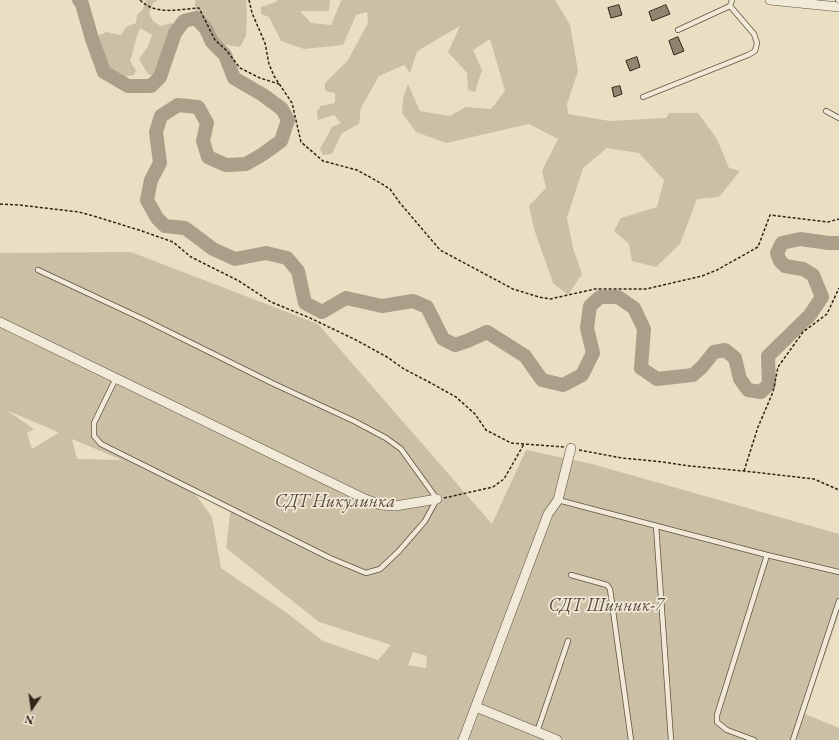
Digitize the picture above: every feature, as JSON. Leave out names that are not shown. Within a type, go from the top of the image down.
[{"type":"street","points":[[770,0],[839,7]]},
{"type":"street","points":[[0,322],[299,468],[371,501],[381,505],[395,506],[437,499]]},
{"type":"street","points":[[463,740],[548,514],[558,500],[571,448]]},
{"type":"street","points":[[476,707],[557,740]]},
{"type":"lane","points":[[678,30],[730,6],[732,0]]},
{"type":"lane","points":[[643,97],[755,51],[757,43],[754,34],[730,6]]},
{"type":"lane","points":[[826,111],[839,118]]},
{"type":"lane","points":[[38,270],[152,323],[386,438],[401,449],[437,499],[425,521],[398,551],[380,569],[366,573],[330,558],[101,444],[94,436],[94,423],[116,378]]},
{"type":"lane","points":[[558,500],[767,555],[839,572]]},
{"type":"lane","points":[[656,526],[671,740]]},
{"type":"lane","points":[[754,740],[727,730],[717,722],[716,715],[767,555]]},
{"type":"lane","points":[[571,575],[607,585],[610,589],[631,740]]},
{"type":"lane","points":[[793,740],[839,601]]},
{"type":"lane","points":[[537,732],[568,641]]},
{"type":"path","points":[[140,0],[149,7],[163,10],[199,8],[215,40],[226,50],[240,68],[260,78],[279,84]]},
{"type":"path","points":[[249,0],[252,13],[265,43],[269,64],[274,76],[292,103],[301,142],[323,161],[357,170],[390,189],[440,250],[513,289],[550,299],[596,289],[646,289],[702,276],[717,270],[758,247],[770,215],[828,222],[839,218]]},
{"type":"path","points":[[0,204],[79,212],[173,242],[191,257],[239,281],[271,302],[308,317],[388,357],[404,370],[429,382],[456,398],[475,414],[486,430],[512,443],[571,448],[622,458],[814,479],[839,490]]},
{"type":"path","points":[[744,471],[758,427],[773,392],[778,366],[803,332],[827,314],[839,288]]},
{"type":"path","points":[[437,499],[493,487],[504,478],[524,444]]},
{"type":"green space","points":[[146,0],[158,0],[153,3],[149,14],[154,22],[161,26],[171,23],[179,27],[175,33],[160,77],[148,74],[139,59],[148,46],[152,35],[140,28],[130,61],[136,70],[134,75],[122,77],[114,71],[104,72],[92,39],[106,32],[121,35],[126,27],[136,23],[137,15],[143,9]]},
{"type":"green space","points":[[195,0],[246,0],[246,36],[240,47],[212,42],[206,29],[196,18]]},
{"type":"green space","points":[[277,0],[330,0],[329,11],[300,11],[311,23],[331,25],[342,0],[555,0],[570,25],[578,71],[567,104],[568,114],[610,121],[666,118],[669,113],[698,113],[717,139],[729,168],[740,171],[719,197],[697,199],[680,244],[656,267],[632,261],[629,244],[614,231],[621,218],[657,207],[664,180],[639,153],[607,148],[583,168],[567,218],[573,248],[582,274],[568,295],[553,283],[534,229],[529,206],[546,188],[542,171],[558,139],[529,124],[446,143],[416,132],[402,113],[403,98],[408,84],[420,111],[450,116],[466,107],[491,109],[505,91],[490,39],[473,50],[482,70],[475,92],[468,90],[467,73],[448,52],[460,26],[417,52],[410,73],[404,65],[379,76],[361,108],[359,124],[342,133],[332,154],[323,155],[320,149],[332,127],[341,123],[334,115],[318,120],[317,111],[321,106],[335,103],[335,93],[325,91],[325,83],[348,60],[368,23],[367,12],[356,15],[343,45],[304,49],[281,41],[269,17],[261,14],[261,7],[276,2]]},
{"type":"green space","points":[[131,252],[318,324],[492,524],[526,450],[592,464],[839,534],[839,614],[805,714],[839,728],[839,740],[0,740],[0,253]],"holes":[[[6,410],[58,433],[32,449],[27,433],[34,429]],[[72,439],[122,460],[77,459]],[[193,491],[231,507],[226,548],[319,622],[391,645],[378,660],[323,641],[287,613],[221,568],[212,517]],[[413,652],[427,656],[426,668],[408,665]]]},
{"type":"building","points":[[619,5],[622,15],[611,18],[608,8]]},
{"type":"building","points":[[666,5],[670,14],[652,21],[649,12]]},
{"type":"building","points":[[678,37],[684,51],[674,55],[669,41]]},
{"type":"building","points":[[637,57],[640,67],[630,71],[626,61]]},
{"type":"building","points":[[620,86],[622,94],[614,97],[612,88]]},
{"type":"waterway","points":[[79,0],[82,4],[92,39],[104,72],[128,86],[151,86],[160,77],[175,33],[184,21],[196,18],[206,29],[212,42],[225,55],[234,78],[263,95],[282,109],[288,120],[281,141],[246,164],[226,165],[208,157],[203,141],[207,123],[198,107],[178,105],[161,116],[156,132],[160,163],[151,180],[147,200],[157,218],[165,226],[185,228],[213,249],[235,259],[266,253],[287,258],[298,271],[305,303],[322,312],[346,298],[382,306],[413,301],[427,307],[443,339],[455,345],[487,332],[525,356],[542,380],[563,385],[582,375],[593,353],[587,328],[590,306],[600,297],[618,297],[634,308],[644,329],[641,368],[657,379],[693,375],[702,367],[714,352],[725,350],[735,358],[740,379],[748,390],[761,392],[769,384],[768,356],[810,315],[822,297],[813,275],[803,269],[785,266],[780,261],[777,253],[782,243],[800,239],[839,243]]},
{"type":"park label","name":"СДТ Никулинка","points":[[335,502]]},
{"type":"park label","name":"СДТ Шинник-7","points":[[606,606]]}]
